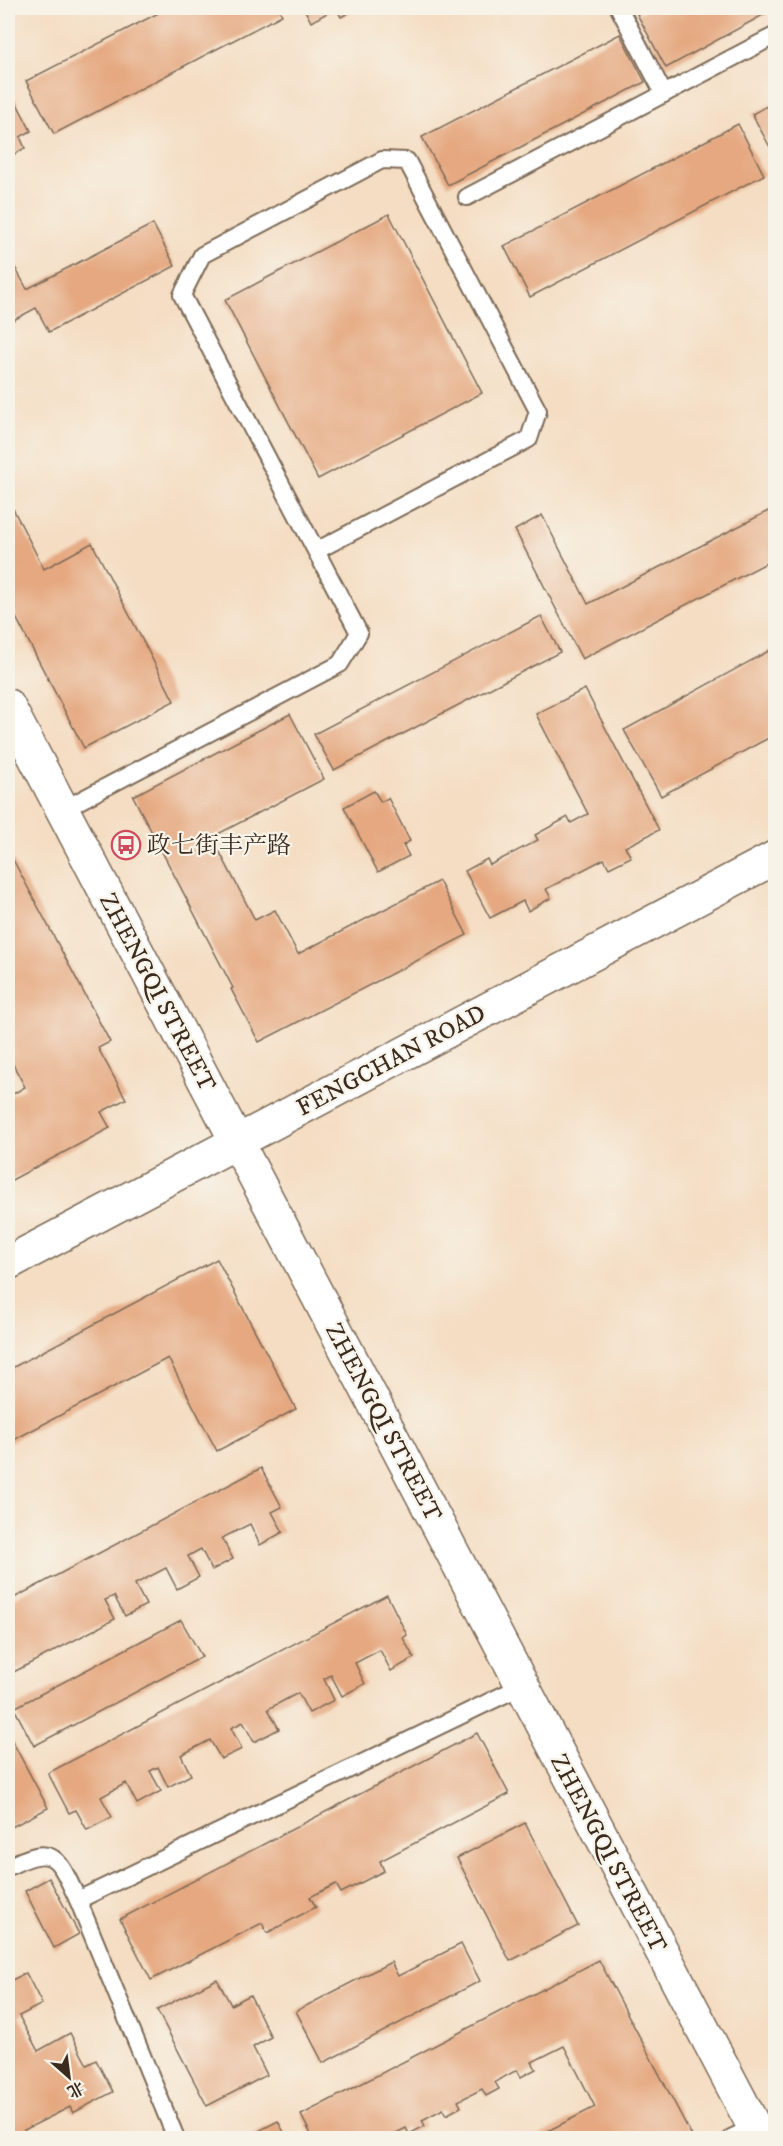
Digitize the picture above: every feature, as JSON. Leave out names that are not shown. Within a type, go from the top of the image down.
[{"type":"street","name":"ZHENGQI STREET","points":[[8,706],[522,1686],[748,2135]]},
{"type":"street","name":"FENGCHAN ROAD","points":[[8,1263],[776,857]]},
{"type":"lane","points":[[619,8],[664,94]]},
{"type":"lane","points":[[467,197],[776,35]]},
{"type":"lane","points":[[62,810],[340,664],[359,633],[316,551],[182,295],[202,255],[382,160],[407,161],[538,411],[529,439],[316,551]]},
{"type":"lane","points":[[78,1900],[522,1686]]},
{"type":"lane","points":[[8,1868],[39,1855],[50,1855],[60,1864],[78,1900],[176,2139]]},
{"type":"building","points":[[168,8],[278,8],[282,15],[54,134],[26,81]]},
{"type":"building","points":[[304,8],[336,8],[311,22]]},
{"type":"building","points":[[336,8],[358,8],[341,17]]},
{"type":"building","points":[[649,8],[776,8],[666,68],[637,14]]},
{"type":"building","points":[[620,34],[645,82],[448,185],[422,137]]},
{"type":"building","points":[[8,86],[31,131],[20,137],[25,148],[8,158]]},
{"type":"building","points":[[771,104],[774,110],[776,109],[776,158],[752,114]]},
{"type":"building","points":[[738,124],[764,175],[530,297],[504,246]]},
{"type":"building","points":[[389,214],[482,393],[318,479],[225,300]]},
{"type":"building","points":[[153,224],[175,266],[49,332],[36,308],[8,323],[8,264],[12,262],[27,289]]},
{"type":"building","points":[[8,499],[44,569],[92,543],[174,701],[84,748],[8,602]]},
{"type":"building","points":[[776,507],[776,558],[582,659],[515,530],[542,515],[588,604]]},
{"type":"building","points":[[541,616],[560,652],[334,770],[314,734]]},
{"type":"building","points":[[776,647],[776,734],[661,796],[624,730]]},
{"type":"building","points":[[585,689],[659,830],[625,847],[631,857],[609,868],[604,859],[546,889],[551,898],[528,911],[523,901],[490,918],[465,871],[487,859],[490,865],[538,840],[535,835],[568,817],[571,823],[588,814],[536,714]]},
{"type":"building","points":[[290,714],[324,779],[212,837],[255,920],[275,910],[298,954],[439,881],[467,935],[259,1042],[133,796]]},
{"type":"building","points":[[374,791],[381,802],[388,798],[410,841],[403,845],[409,856],[378,872],[344,807]]},
{"type":"building","points":[[10,854],[110,1042],[98,1048],[126,1099],[101,1112],[110,1128],[8,1182],[8,1097],[25,1087],[8,1055],[8,855]]},
{"type":"building","points":[[217,1259],[296,1409],[217,1451],[168,1358],[8,1443],[8,1370]]},
{"type":"building","points":[[261,1468],[282,1507],[272,1512],[283,1532],[260,1545],[250,1524],[222,1538],[233,1559],[212,1570],[201,1549],[188,1556],[199,1577],[177,1589],[166,1568],[135,1584],[146,1605],[125,1616],[114,1596],[105,1600],[115,1619],[8,1675],[8,1601]]},
{"type":"building","points":[[387,1595],[407,1635],[403,1638],[414,1658],[391,1671],[380,1650],[355,1663],[365,1684],[342,1696],[331,1675],[324,1679],[334,1700],[309,1713],[298,1693],[268,1709],[279,1729],[254,1742],[243,1722],[231,1728],[242,1749],[221,1759],[210,1740],[181,1755],[191,1775],[168,1787],[158,1767],[150,1771],[161,1791],[137,1804],[126,1783],[101,1797],[112,1817],[87,1830],[76,1810],[69,1813],[48,1773]]},
{"type":"building","points":[[181,1620],[202,1657],[34,1746],[14,1708]]},
{"type":"building","points":[[8,1733],[48,1808],[10,1828],[8,1823]]},
{"type":"building","points":[[477,1733],[509,1794],[380,1861],[384,1871],[341,1893],[336,1884],[310,1897],[316,1907],[267,1933],[262,1923],[151,1980],[120,1919]]},
{"type":"building","points":[[525,1823],[578,1926],[510,1961],[457,1858]]},
{"type":"building","points":[[49,1878],[79,1934],[54,1948],[25,1891]]},
{"type":"building","points":[[461,1944],[480,1981],[323,2063],[296,2011],[391,1962],[398,1976]]},
{"type":"building","points":[[599,1960],[693,2138],[534,2138],[595,2107],[564,2046],[532,2062],[536,2069],[521,2077],[517,2070],[495,2082],[499,2089],[486,2096],[482,2089],[458,2101],[461,2107],[446,2115],[443,2109],[422,2120],[425,2126],[409,2134],[406,2128],[386,2138],[313,2138],[301,2115]]},
{"type":"building","points":[[26,1973],[42,2004],[19,2016],[38,2051],[70,2033],[87,2065],[96,2060],[113,2092],[73,2113],[70,2107],[24,2130],[28,2136],[8,2138],[8,1982]]},
{"type":"building","points":[[217,1979],[231,2005],[250,1995],[271,2037],[253,2047],[267,2075],[207,2106],[157,2010]]},
{"type":"building","points":[[278,2121],[287,2138],[245,2138]]},
{"type":"place","name":"政七街丰产路","points":[[126,845]]}]
